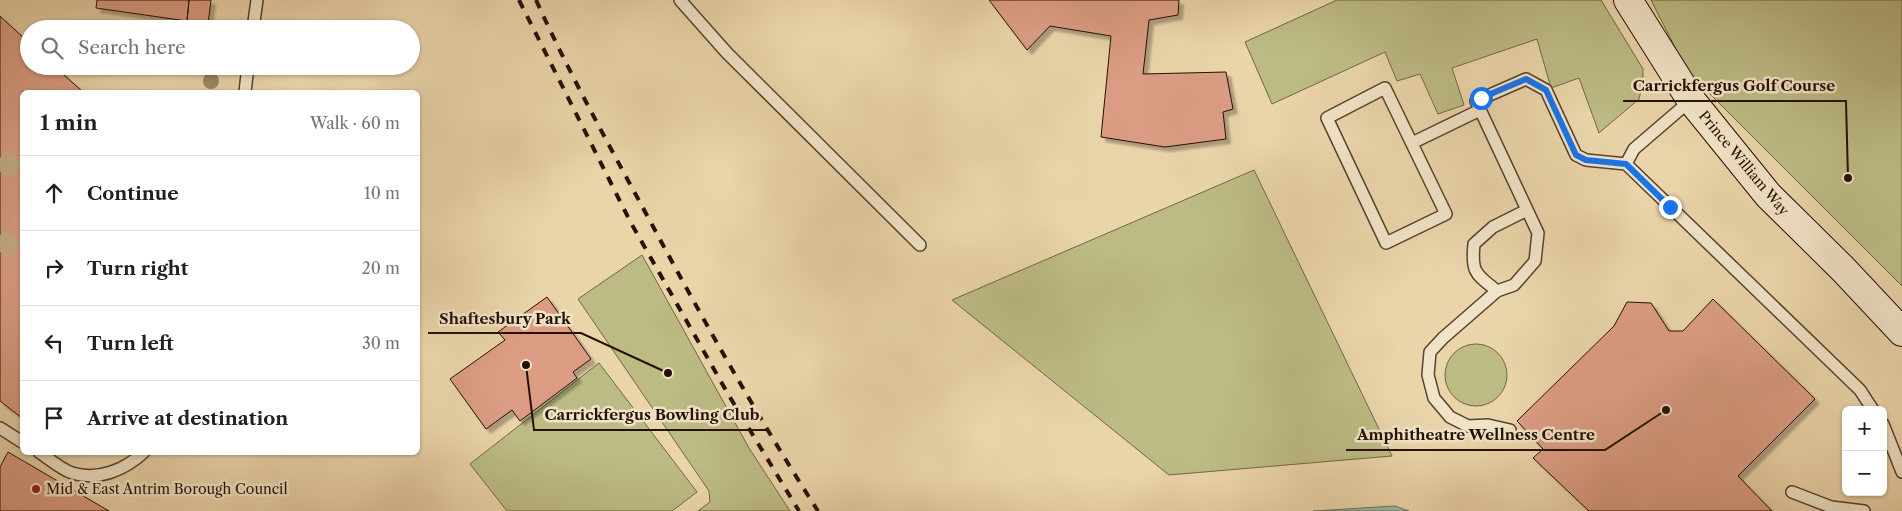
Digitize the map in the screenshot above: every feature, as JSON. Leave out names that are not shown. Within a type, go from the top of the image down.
[{"type":"street","name":"Prince William Way","points":[[1628,0],[1691,100],[1768,195],[1843,269],[1902,332]]},
{"type":"lane","points":[[254,20],[257,0]]},
{"type":"lane","points":[[680,0],[727,53],[920,245]]},
{"type":"lane","points":[[245,90],[247,75]]},
{"type":"lane","points":[[1510,430],[1488,425],[1468,426],[1450,417],[1434,398],[1428,375],[1430,352],[1443,338],[1498,291],[1514,285],[1535,261],[1538,233],[1476,101],[1526,79],[1546,90],[1576,155],[1586,160],[1626,164],[1860,390],[1870,406]]},
{"type":"lane","points":[[1385,88],[1412,143],[1446,214],[1386,243],[1327,118],[1385,88]]},
{"type":"lane","points":[[1626,164],[1634,149],[1691,100]]},
{"type":"lane","points":[[1412,143],[1480,110]]},
{"type":"lane","points":[[1498,291],[1478,275],[1472,261],[1474,244],[1493,227],[1527,210]]},
{"type":"lane","points":[[0,428],[20,441]]},
{"type":"lane","points":[[1887,434],[1902,472]]},
{"type":"lane","points":[[44,455],[71,473],[94,476],[115,470],[134,461],[141,455]]},
{"type":"lane","points":[[1792,492],[1831,506],[1864,511]]},
{"type":"shaded area","points":[[1337,0],[1601,0],[1643,69],[1643,82],[1639,99],[1599,133],[1579,78],[1551,88],[1537,39],[1452,68],[1464,105],[1438,114],[1420,74],[1397,81],[1385,52],[1272,104],[1245,42]]},
{"type":"shaded area","points":[[1651,0],[1902,0],[1902,286],[1687,71]]},
{"type":"shaded area","points":[[1254,170],[1392,456],[1169,475],[952,300]]},
{"type":"shaded area","points":[[642,255],[749,448],[790,511],[698,511],[710,502],[709,491],[578,299]]},
{"type":"shaded area","points":[[1476,344],[1488,346],[1498,353],[1505,363],[1507,375],[1505,387],[1498,397],[1488,404],[1476,406],[1464,404],[1454,397],[1447,387],[1445,375],[1447,363],[1454,353],[1464,346]]},
{"type":"shaded area","points":[[599,363],[697,492],[672,511],[507,511],[470,464]]},
{"type":"shaded area","points":[[1395,506],[1409,511],[1313,511]]},
{"type":"building","points":[[97,0],[189,0],[187,20],[96,8]]},
{"type":"building","points":[[189,0],[211,0],[208,20],[187,20]]},
{"type":"building","points":[[989,0],[1179,0],[1178,15],[1149,20],[1143,74],[1226,72],[1233,109],[1223,112],[1226,139],[1165,147],[1101,137],[1111,36],[1050,26],[1027,50]]},
{"type":"building","points":[[0,16],[20,35],[20,75],[64,75],[81,90],[20,90],[20,416],[0,401]]},
{"type":"building","points":[[547,297],[591,359],[573,372],[577,378],[520,421],[512,410],[486,429],[450,379],[505,340],[498,332]]},
{"type":"building","points":[[1713,299],[1815,399],[1738,476],[1772,511],[1589,511],[1533,458],[1543,449],[1517,421],[1614,326],[1627,302],[1651,303],[1669,331],[1683,331]]},
{"type":"building","name":"Mid & East Antrim Borough Council","points":[[8,452],[109,511],[0,511],[0,467]]},
{"type":"tunnel","points":[[0,158],[20,175]]},
{"type":"tunnel","points":[[0,252],[20,227]]},
{"type":"railway","points":[[519,0],[631,223],[728,394],[799,511]]},
{"type":"railway","points":[[536,0],[591,111],[689,293],[730,367],[818,511]]},
{"type":"place","name":"Carrickfergus Golf Course","points":[[1848,178]]},
{"type":"place","name":"Carrickfergus Bowling Club","points":[[526,365]]},
{"type":"place","name":"Shaftesbury Park","points":[[668,373]]},
{"type":"place","name":"Amphitheatre Wellness Centre","points":[[1666,410]]},
{"type":"place","name":"Mid & East Antrim Borough Council","points":[[36,489]]},
{"type":"route","points":[[1481,98],[1526,79],[1546,90],[1576,155],[1586,160],[1626,164],[1670,207]]}]
